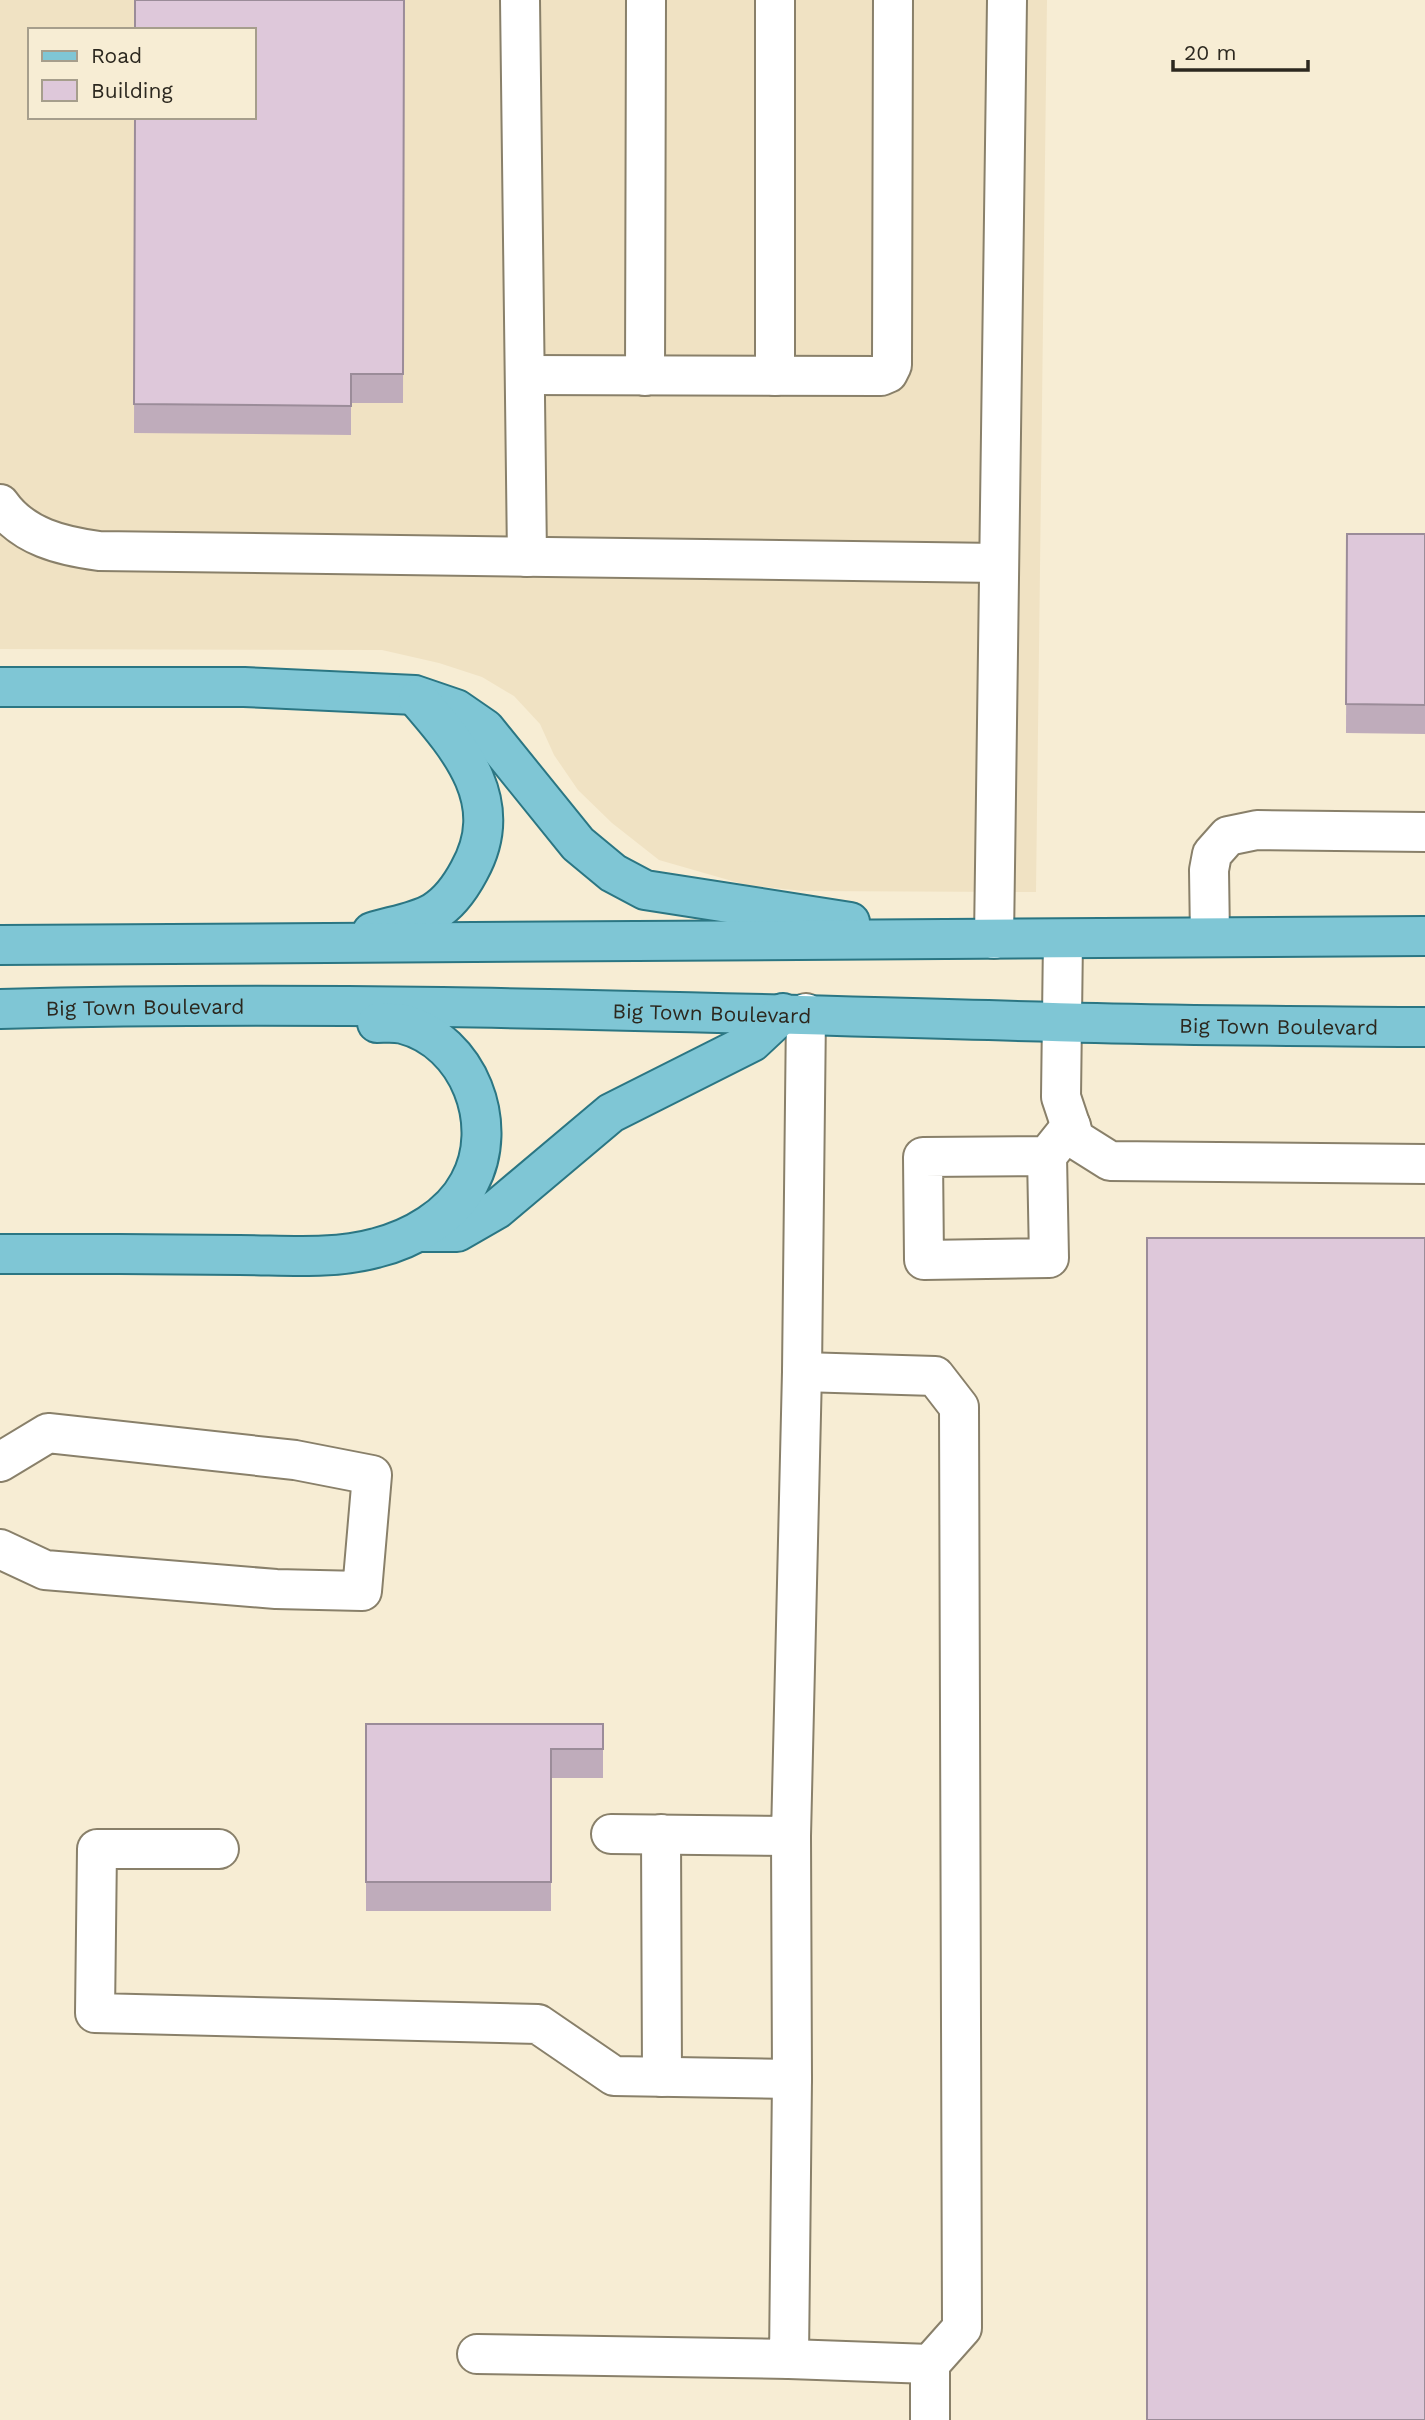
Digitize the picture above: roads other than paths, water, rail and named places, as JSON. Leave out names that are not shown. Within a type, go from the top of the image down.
[{"type":"main road","points":[[0,687],[244,687],[415,695],[456,709],[485,729],[578,844],[613,873],[645,890],[976,940]]},
{"type":"main road","points":[[336,944],[434,912],[461,886],[479,853],[484,826],[482,798],[470,768],[456,743],[415,695]]},
{"type":"main road","points":[[0,945],[1425,936]]},
{"type":"main road","points":[[160,1005],[175,1019],[403,1024],[434,1039],[462,1064],[473,1084],[481,1143],[469,1184],[449,1208],[421,1232]]},
{"type":"main road","name":"Big Town Boulevard","points":[[0,1009],[160,1005],[794,1013],[1062,1022],[1425,1027]]},
{"type":"main road","points":[[0,1254],[318,1255],[375,1249],[421,1232],[457,1232],[497,1209],[611,1114],[752,1042],[794,1013]]},
{"type":"lane","points":[[520,0],[527,557]]},
{"type":"lane","points":[[645,376],[646,0]]},
{"type":"lane","points":[[775,0],[775,376]]},
{"type":"lane","points":[[525,375],[881,376],[888,373],[892,365],[893,0]]},
{"type":"lane","points":[[976,940],[999,564],[1007,0]]},
{"type":"lane","points":[[0,504],[31,532],[63,547],[99,551],[999,564]]},
{"type":"lane","points":[[1210,937],[1209,870],[1212,854],[1228,836],[1257,830],[1425,832]]},
{"type":"lane","points":[[1063,939],[1060,1097],[1075,1139],[1110,1161],[1425,1164]]},
{"type":"lane","points":[[789,2359],[791,1836],[802,1372],[794,1013]]},
{"type":"lane","points":[[1047,1156],[1071,1126]]},
{"type":"lane","points":[[802,1372],[935,1376],[958,1407],[962,2328],[930,2364],[930,2420]]},
{"type":"lane","points":[[0,1462],[48,1433],[295,1460],[372,1475],[362,1591],[276,1589],[45,1570],[0,1549]]},
{"type":"lane","points":[[611,1834],[791,1836]]},
{"type":"lane","points":[[661,1834],[662,2077]]},
{"type":"lane","points":[[219,1849],[97,1849],[95,2014],[538,2024],[614,2076],[792,2079]]},
{"type":"lane","points":[[477,2354],[930,2364]]}]
